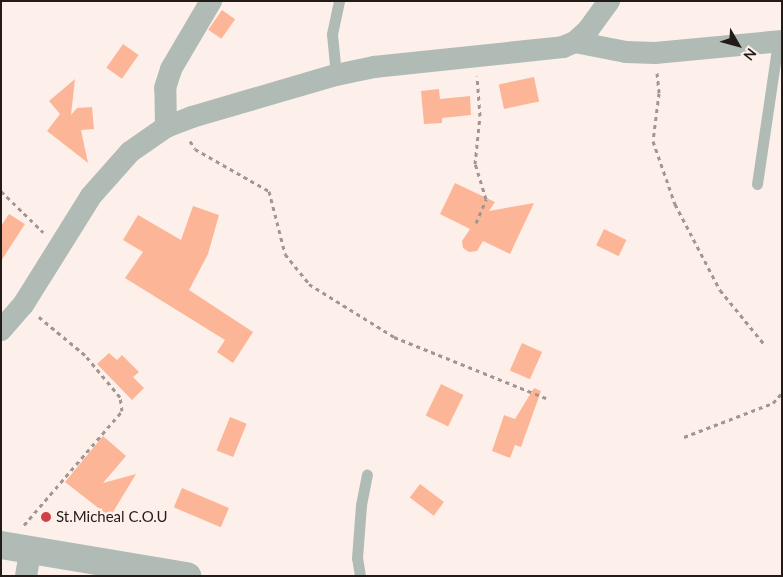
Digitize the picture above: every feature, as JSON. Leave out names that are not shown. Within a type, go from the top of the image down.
[{"type":"street","points":[[172,125],[165,88],[171,69],[211,1]]},
{"type":"street","points":[[575,42],[609,1]]},
{"type":"street","points":[[1,330],[23,304],[91,196],[111,172],[130,152],[172,125],[336,75],[475,56],[547,49],[575,42],[626,52],[655,53],[780,41]]},
{"type":"street","points":[[15,546],[26,576]]},
{"type":"street","points":[[15,546],[187,576]]},
{"type":"lane","points":[[336,75],[332,34],[339,1]]},
{"type":"lane","points":[[757,184],[780,41]]},
{"type":"lane","points":[[360,576],[357,558],[361,505],[367,475]]},
{"type":"path","points":[[655,53],[660,93],[653,141],[675,204],[720,290],[764,344]]},
{"type":"path","points":[[475,56],[480,116],[475,164],[486,198],[476,223]]},
{"type":"path","points":[[172,125],[195,149],[269,192],[286,254],[309,284],[394,337],[546,398]]},
{"type":"path","points":[[1,191],[58,247]]},
{"type":"path","points":[[15,546],[22,526],[122,411],[120,396],[73,342],[23,304]]},
{"type":"path","points":[[684,437],[773,403],[782,393]]},
{"type":"building","points":[[222,10],[235,19],[221,39],[208,30]]},
{"type":"building","points":[[123,44],[139,55],[122,79],[106,68]]},
{"type":"building","points":[[534,77],[539,101],[504,109],[499,84]]},
{"type":"building","points":[[75,79],[71,115],[77,108],[92,107],[94,129],[81,130],[88,163],[47,131],[60,114],[49,101]]},
{"type":"building","points":[[439,89],[440,99],[470,96],[471,115],[442,118],[442,123],[424,124],[421,91]]},
{"type":"building","points":[[455,183],[495,202],[489,211],[534,203],[510,254],[483,241],[477,251],[469,252],[463,248],[462,241],[470,229],[440,214]]},
{"type":"building","points":[[193,206],[219,215],[208,254],[189,290],[253,332],[233,363],[217,352],[225,340],[125,278],[143,252],[123,240],[138,215],[181,240]]},
{"type":"building","points":[[9,214],[25,224],[1,261],[1,226]]},
{"type":"building","points":[[604,229],[626,240],[619,256],[596,245]]},
{"type":"building","points":[[522,343],[542,352],[530,379],[510,370]]},
{"type":"building","points":[[109,353],[117,360],[122,355],[139,372],[133,377],[144,388],[132,400],[97,364]]},
{"type":"building","points":[[441,384],[463,395],[448,426],[426,415]]},
{"type":"building","points":[[534,388],[541,391],[521,447],[515,445],[510,458],[492,451],[504,415],[515,419]]},
{"type":"building","points":[[230,417],[247,424],[233,457],[217,450]]},
{"type":"building","points":[[103,436],[126,456],[103,483],[136,474],[110,517],[65,482]]},
{"type":"building","points":[[420,484],[444,502],[434,516],[410,498]]},
{"type":"building","points":[[182,488],[229,508],[221,527],[174,507]]},
{"type":"place","name":"St.Micheal C.O.U","points":[[46,517]]}]
